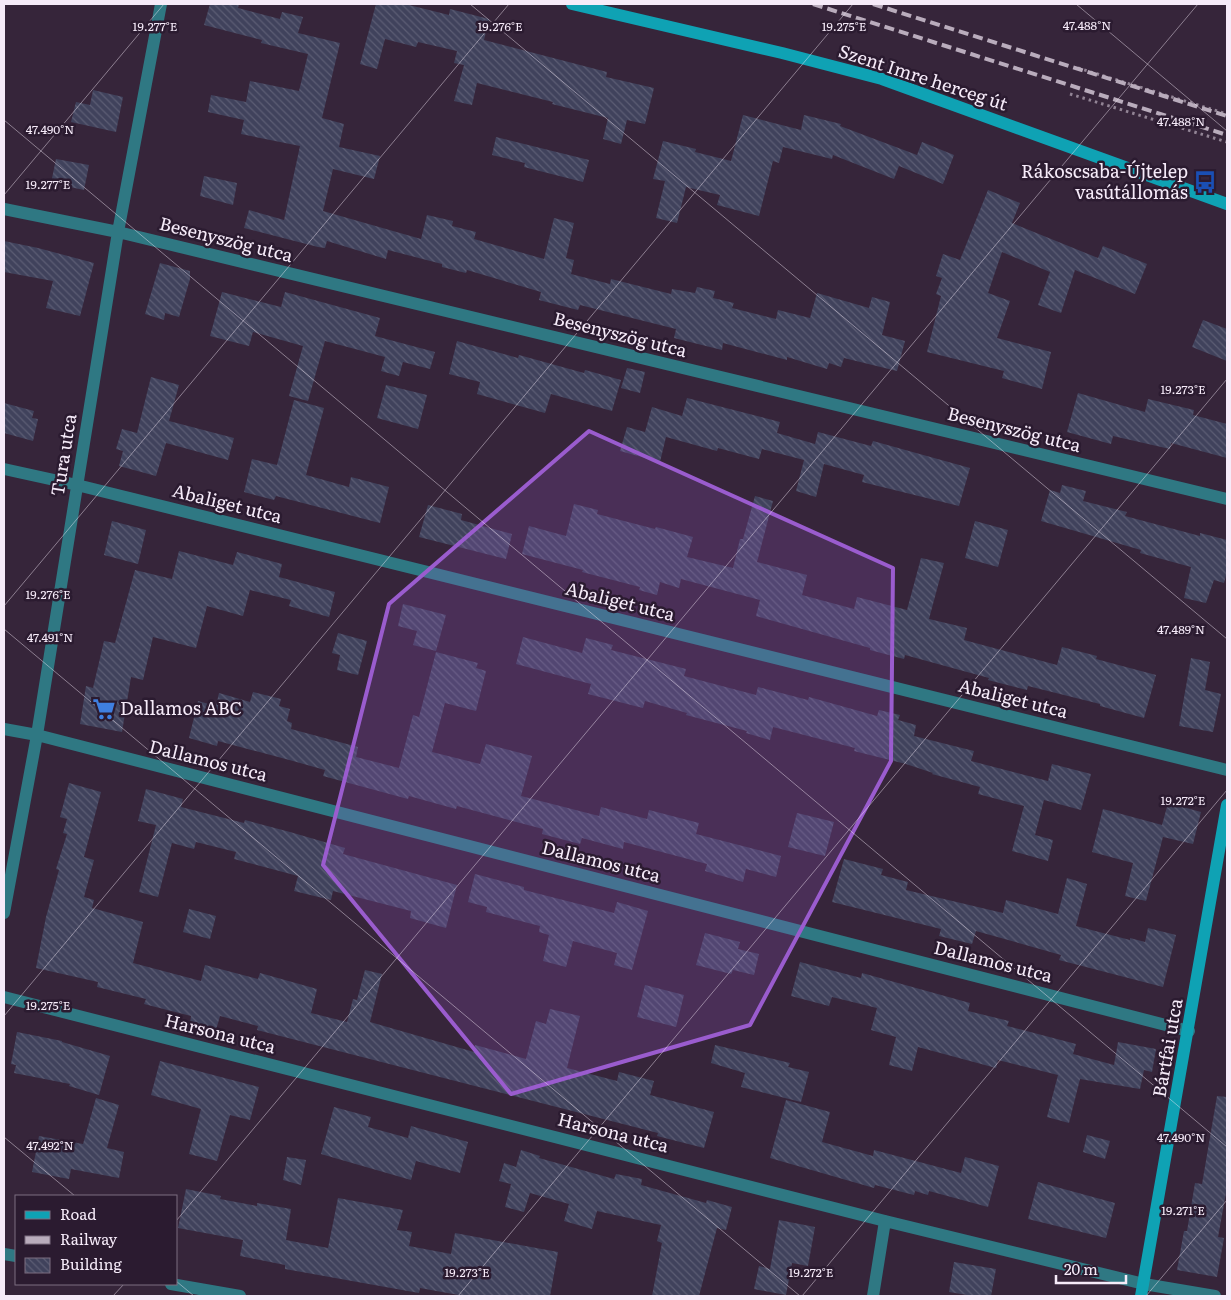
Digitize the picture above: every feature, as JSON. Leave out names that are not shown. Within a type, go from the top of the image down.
[{"type":"street","name":"Tura utca","points":[[4,913],[37,736],[118,232],[161,4]]},
{"type":"street","name":"Szent Imre herceg út","points":[[572,4],[782,52],[882,79],[1227,204]]},
{"type":"street","name":"Besenyszög utca","points":[[4,209],[118,232],[1227,499]]},
{"type":"street","name":"Abaliget utca","points":[[4,470],[77,485],[1227,770]]},
{"type":"street","name":"Dallamos utca","points":[[4,729],[1188,1031]]},
{"type":"street","name":"Bártfai utca","points":[[1142,1290],[1227,805]]},
{"type":"street","name":"Harsona utca","points":[[4,997],[885,1220],[1142,1290],[1215,1296]]},
{"type":"street","points":[[873,1296],[885,1220]]},
{"type":"street","points":[[177,1285],[240,1296]]},
{"type":"path","points":[[1078,68],[1227,114]]},
{"type":"path","points":[[1070,94],[1227,142]]},
{"type":"highlighted area","points":[[589,431],[893,568],[891,761],[750,1025],[511,1094],[323,865],[389,604]]},
{"type":"building","points":[[210,4],[239,4],[238,8],[280,19],[282,12],[303,17],[298,33],[340,43],[322,118],[344,124],[339,147],[380,156],[374,179],[333,169],[323,211],[421,239],[427,215],[453,221],[452,226],[476,232],[474,239],[544,259],[554,218],[574,223],[566,258],[574,260],[571,274],[610,284],[611,279],[671,294],[672,289],[695,293],[697,287],[715,291],[713,298],[734,303],[732,308],[776,319],[778,310],[810,318],[817,293],[869,308],[872,297],[890,302],[882,335],[905,341],[897,371],[844,358],[841,367],[829,363],[827,369],[787,357],[787,360],[723,343],[722,350],[674,338],[676,329],[580,305],[578,310],[539,300],[541,292],[467,270],[466,273],[442,267],[442,264],[388,250],[386,259],[327,241],[325,248],[318,247],[244,228],[249,210],[284,220],[300,146],[241,134],[244,120],[208,112],[211,95],[246,102],[250,81],[299,91],[308,54],[261,43],[262,40],[204,25]]},
{"type":"building","points":[[376,4],[405,4],[449,15],[450,9],[489,19],[484,40],[607,72],[606,77],[654,88],[645,124],[627,120],[621,144],[603,139],[608,118],[552,104],[553,102],[477,83],[472,105],[454,101],[464,65],[454,63],[457,51],[418,42],[416,47],[385,39],[377,69],[360,64]]},
{"type":"building","points":[[93,90],[123,97],[116,132],[71,122],[76,102],[90,105]]},
{"type":"building","points":[[743,115],[801,130],[804,115],[841,124],[840,126],[917,155],[922,142],[954,155],[943,184],[899,166],[894,179],[833,155],[832,159],[783,147],[779,163],[773,161],[759,216],[717,205],[720,195],[686,187],[677,223],[656,218],[665,181],[653,179],[663,141],[696,149],[695,152],[731,161]]},
{"type":"building","points":[[496,137],[589,160],[583,182],[524,167],[525,163],[492,155]]},
{"type":"building","points":[[56,159],[89,165],[84,190],[51,183]]},
{"type":"building","points":[[204,176],[237,183],[233,205],[200,196]]},
{"type":"building","points":[[988,190],[1020,203],[1012,223],[1098,258],[1103,246],[1147,264],[1135,294],[1075,270],[1061,313],[1038,305],[1050,272],[1002,252],[988,293],[1010,301],[997,338],[1051,352],[1042,389],[1002,378],[1004,371],[927,352],[941,296],[936,294],[942,278],[936,276],[943,254],[960,260]]},
{"type":"building","points":[[4,241],[94,263],[80,316],[46,308],[53,281],[4,272]]},
{"type":"building","points":[[160,263],[190,271],[190,279],[179,317],[165,313],[164,320],[145,314]]},
{"type":"building","points":[[222,292],[281,307],[285,292],[380,318],[375,336],[435,352],[430,369],[403,362],[399,376],[381,371],[385,357],[325,341],[308,401],[289,396],[303,346],[253,332],[249,346],[210,336]]},
{"type":"building","points":[[1203,320],[1227,329],[1227,361],[1192,347]]},
{"type":"building","points":[[457,341],[518,358],[519,355],[584,373],[585,370],[621,380],[612,411],[551,394],[545,413],[477,394],[480,382],[449,374]]},
{"type":"building","points":[[627,368],[645,372],[640,393],[621,388]]},
{"type":"building","points":[[151,377],[179,385],[169,421],[234,438],[228,460],[166,443],[156,476],[119,466],[123,451],[116,449],[122,429],[137,433]]},
{"type":"building","points":[[386,385],[427,395],[418,429],[377,418]]},
{"type":"building","points":[[1078,393],[1145,412],[1148,399],[1194,410],[1193,415],[1227,424],[1227,458],[1171,443],[1170,449],[1113,436],[1111,444],[1067,432]]},
{"type":"building","points":[[687,398],[780,422],[777,433],[815,444],[818,432],[871,446],[873,441],[970,468],[959,506],[862,482],[864,475],[824,464],[816,497],[796,491],[804,460],[762,449],[759,459],[718,448],[717,451],[666,437],[660,462],[620,451],[627,427],[645,432],[652,407],[682,416]]},
{"type":"building","points":[[294,400],[324,408],[306,475],[349,487],[351,477],[389,487],[380,523],[276,496],[274,500],[244,492],[252,459],[277,465]]},
{"type":"building","points":[[4,403],[34,411],[32,418],[38,419],[33,441],[4,433]]},
{"type":"building","points":[[1062,485],[1086,491],[1083,501],[1127,512],[1125,516],[1200,536],[1200,533],[1227,540],[1227,572],[1224,583],[1214,580],[1206,603],[1184,598],[1191,567],[1140,553],[1141,550],[1041,521],[1050,490],[1060,493]]},
{"type":"building","points":[[755,496],[773,501],[757,562],[807,575],[802,595],[854,609],[857,597],[907,610],[921,558],[944,563],[929,619],[967,628],[964,640],[1057,665],[1062,647],[1097,656],[1096,659],[1156,675],[1144,718],[1100,706],[1100,704],[1028,686],[1027,690],[988,680],[989,678],[905,655],[904,659],[756,616],[760,600],[681,579],[679,588],[660,582],[657,595],[639,590],[640,587],[522,554],[529,526],[566,536],[574,504],[598,510],[597,514],[693,537],[687,557],[733,568],[740,539],[743,539]]},
{"type":"building","points":[[428,505],[462,514],[461,520],[512,534],[506,559],[419,537]]},
{"type":"building","points":[[112,521],[146,530],[138,564],[104,555]]},
{"type":"building","points":[[975,521],[1008,530],[998,567],[965,558]]},
{"type":"building","points":[[179,551],[233,565],[237,552],[282,564],[279,577],[335,592],[329,617],[289,606],[291,600],[250,590],[243,616],[207,606],[196,648],[153,637],[143,680],[131,677],[122,732],[80,724],[86,686],[93,688],[104,641],[115,643],[135,570],[172,579]]},
{"type":"building","points":[[403,604],[446,615],[436,651],[413,645],[417,631],[398,626]]},
{"type":"building","points":[[338,633],[367,641],[358,675],[337,670],[340,655],[332,653]]},
{"type":"building","points":[[523,637],[582,653],[586,638],[613,645],[611,650],[686,669],[684,676],[756,695],[758,687],[808,700],[809,697],[877,716],[879,710],[900,715],[898,720],[916,725],[914,736],[974,751],[971,761],[1048,781],[1052,764],[1091,774],[1081,810],[1044,800],[1035,835],[1053,840],[1048,861],[1012,851],[1024,806],[978,794],[980,787],[932,774],[906,764],[854,751],[855,748],[773,727],[770,740],[746,733],[747,731],[686,715],[687,713],[645,701],[643,708],[588,694],[591,684],[516,664]]},
{"type":"building","points":[[436,652],[478,663],[476,668],[486,671],[476,711],[445,703],[432,752],[480,764],[486,744],[532,756],[521,796],[599,816],[601,807],[647,819],[649,810],[699,823],[696,834],[781,856],[776,877],[746,869],[743,882],[705,871],[707,864],[624,842],[623,849],[582,838],[580,844],[542,834],[543,829],[457,806],[456,809],[409,796],[408,799],[323,776],[325,770],[293,761],[218,741],[217,746],[189,738],[198,701],[216,706],[219,693],[250,702],[253,692],[281,699],[279,706],[290,709],[287,721],[292,723],[291,729],[358,747],[356,757],[399,768],[413,715],[419,717]]},
{"type":"building","points":[[1191,658],[1210,662],[1205,690],[1221,694],[1213,732],[1179,726]]},
{"type":"building","points":[[69,783],[101,792],[84,857],[94,860],[84,897],[94,900],[92,908],[143,922],[133,963],[201,981],[205,965],[258,979],[260,973],[317,989],[311,1013],[347,1022],[353,999],[357,1000],[365,970],[382,974],[370,1022],[474,1052],[475,1045],[526,1059],[536,1021],[546,1024],[550,1009],[580,1016],[567,1068],[617,1081],[619,1072],[654,1081],[650,1095],[714,1112],[704,1148],[657,1136],[658,1133],[257,1030],[258,1026],[220,1016],[216,1030],[190,1023],[191,1016],[144,1004],[146,999],[97,987],[98,982],[36,968],[46,917],[59,870],[56,869],[67,834],[63,833],[67,819],[60,817]]},
{"type":"building","points":[[146,789],[183,799],[181,807],[244,823],[245,820],[290,832],[345,848],[343,854],[457,885],[446,928],[410,918],[411,911],[333,891],[331,900],[294,891],[298,876],[234,859],[236,852],[196,842],[194,849],[172,843],[158,897],[139,892],[156,825],[138,821]]},
{"type":"building","points":[[1168,803],[1201,812],[1193,844],[1163,837],[1146,901],[1125,896],[1133,863],[1092,852],[1103,809],[1162,825]]},
{"type":"building","points":[[797,813],[834,822],[825,856],[788,847]]},
{"type":"building","points":[[844,859],[883,869],[881,875],[908,882],[906,890],[1003,913],[1006,900],[1058,914],[1067,878],[1087,884],[1076,926],[1145,942],[1148,928],[1176,935],[1163,987],[1059,960],[1061,955],[976,931],[972,944],[939,936],[941,929],[832,902]]},
{"type":"building","points":[[475,874],[524,887],[524,890],[614,913],[617,902],[648,911],[632,970],[614,965],[617,953],[573,941],[566,967],[543,961],[549,935],[539,932],[540,926],[486,912],[487,907],[468,902]]},
{"type":"building","points":[[189,909],[216,916],[210,939],[183,932]]},
{"type":"building","points":[[705,933],[740,942],[738,949],[759,954],[754,975],[733,970],[731,974],[696,965]]},
{"type":"building","points":[[800,962],[861,978],[862,973],[970,1003],[968,1011],[1009,1021],[1007,1026],[1076,1044],[1073,1054],[1114,1065],[1118,1042],[1156,1049],[1152,1072],[1144,1070],[1140,1089],[1080,1079],[1069,1123],[1047,1117],[1058,1075],[998,1060],[996,1068],[918,1047],[912,1071],[889,1065],[896,1037],[871,1030],[877,1008],[832,997],[829,1006],[791,996]]},
{"type":"building","points":[[645,985],[684,995],[676,1027],[637,1017]]},
{"type":"building","points":[[17,1032],[62,1041],[110,1056],[99,1095],[69,1086],[70,1084],[14,1073],[16,1065],[11,1064]]},
{"type":"building","points":[[715,1045],[790,1063],[788,1067],[809,1072],[801,1102],[741,1087],[745,1073],[711,1063]]},
{"type":"building","points":[[160,1061],[259,1087],[250,1120],[230,1115],[217,1161],[189,1154],[201,1109],[151,1095]]},
{"type":"building","points":[[1217,1096],[1227,1097],[1227,1188],[1218,1237],[1224,1238],[1217,1277],[1177,1270],[1184,1231],[1187,1231],[1195,1183],[1202,1184]]},
{"type":"building","points":[[96,1098],[119,1105],[107,1148],[124,1152],[119,1178],[71,1169],[69,1179],[32,1172],[39,1136],[83,1144]]},
{"type":"building","points":[[786,1100],[830,1112],[822,1142],[873,1156],[874,1150],[961,1173],[965,1157],[999,1166],[988,1207],[929,1191],[928,1195],[915,1191],[914,1195],[875,1185],[874,1188],[770,1158]]},
{"type":"building","points":[[334,1107],[371,1117],[368,1127],[408,1138],[411,1126],[468,1142],[460,1173],[416,1161],[411,1180],[321,1154]]},
{"type":"building","points":[[1087,1135],[1110,1141],[1105,1159],[1083,1152]]},
{"type":"building","points":[[521,1150],[540,1156],[539,1158],[614,1179],[616,1174],[642,1179],[641,1185],[706,1203],[707,1200],[732,1207],[726,1230],[717,1228],[699,1296],[652,1296],[662,1243],[657,1241],[661,1225],[597,1211],[592,1229],[564,1221],[569,1204],[530,1193],[524,1212],[505,1207],[511,1184],[499,1181],[504,1163],[516,1167]]},
{"type":"building","points":[[287,1157],[306,1160],[301,1185],[283,1180]]},
{"type":"building","points":[[1038,1182],[1115,1203],[1106,1238],[1028,1219]]},
{"type":"building","points":[[186,1189],[221,1196],[220,1199],[257,1206],[257,1203],[291,1209],[286,1240],[328,1248],[338,1198],[403,1210],[397,1230],[412,1232],[409,1246],[451,1254],[455,1233],[558,1252],[550,1296],[464,1296],[420,1288],[419,1293],[285,1269],[285,1265],[240,1256],[243,1240],[178,1228]]},
{"type":"building","points":[[779,1220],[815,1227],[808,1266],[792,1263],[786,1295],[754,1289],[759,1266],[770,1269]]},
{"type":"building","points":[[954,1262],[996,1269],[991,1296],[973,1296],[949,1292]]},
{"type":"railway","points":[[813,4],[1227,135]]},
{"type":"railway","points":[[873,4],[1227,116]]},
{"type":"place","name":"Rákoscsaba-Újtelep vasútállomás","points":[[1205,182]]},
{"type":"place","name":"Dallamos ABC","points":[[104,709]]}]
